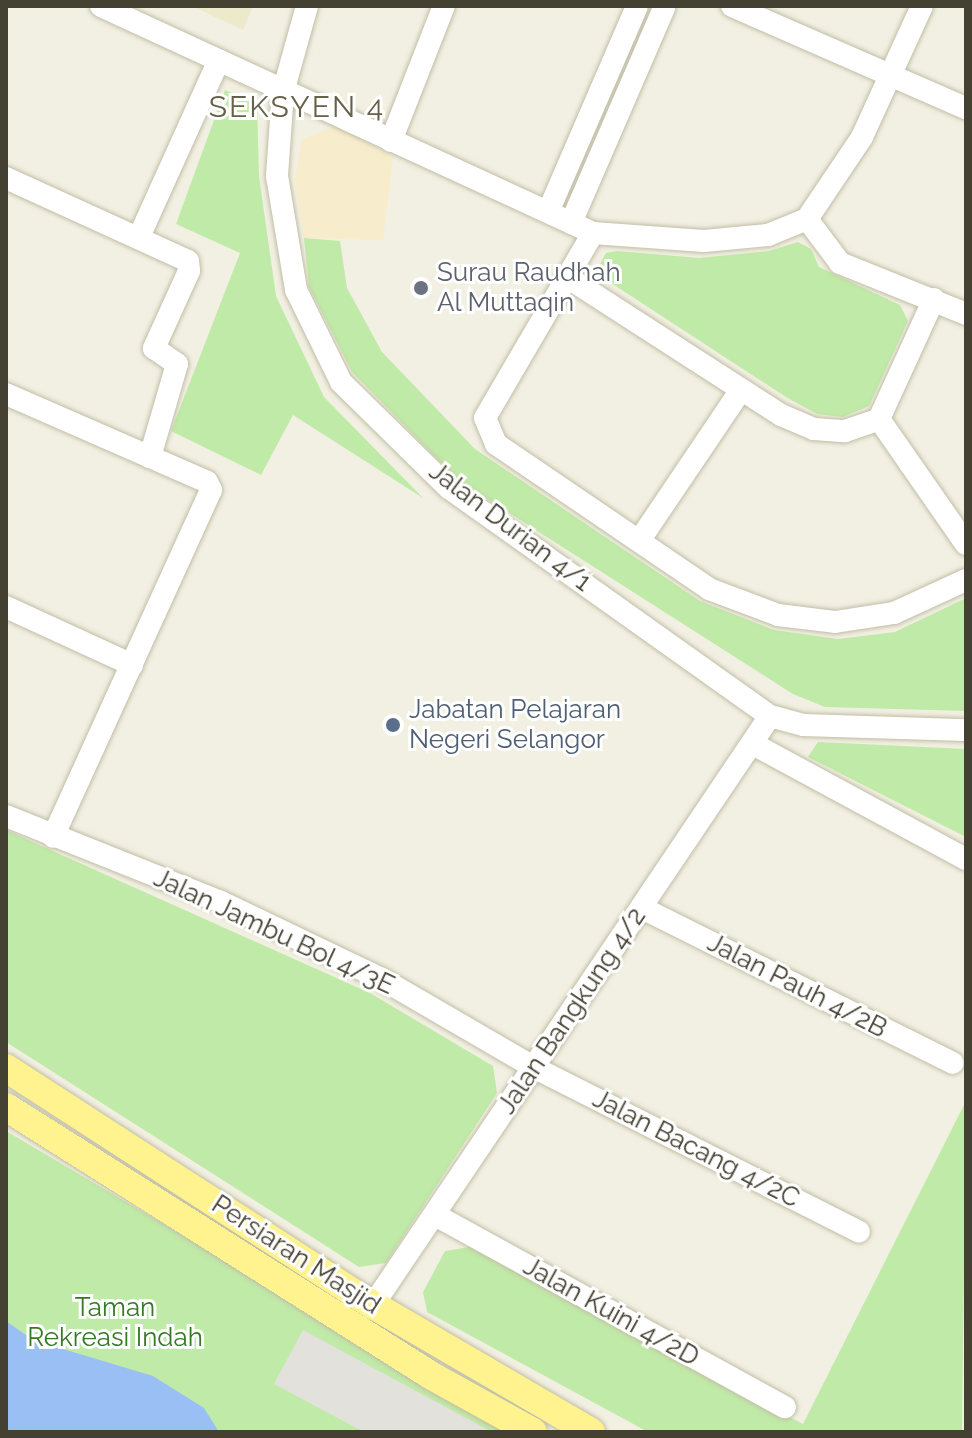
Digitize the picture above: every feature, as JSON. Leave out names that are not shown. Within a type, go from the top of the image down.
[{"type":"main road","name":"Persiaran Masjid","points":[[6,1068],[373,1305],[591,1432]]},
{"type":"main road","name":"Persiaran Masjid","points":[[6,1107],[432,1376],[533,1432]]},
{"type":"street","points":[[101,6],[593,233],[704,241],[768,235],[807,219],[843,172],[922,6]]},
{"type":"street","name":"Jalan Durian 4/1","points":[[307,6],[283,92],[277,176],[296,290],[341,382],[449,488],[770,716],[803,725],[966,730]]},
{"type":"street","points":[[391,141],[444,6]]},
{"type":"street","points":[[548,212],[637,6]]},
{"type":"street","points":[[571,223],[665,6]]},
{"type":"street","points":[[732,6],[892,73],[966,108]]},
{"type":"street","points":[[139,237],[219,60]]},
{"type":"street","points":[[6,178],[188,261],[189,271],[154,348],[177,364],[150,457]]},
{"type":"street","points":[[807,219],[840,263],[966,314]]},
{"type":"street","points":[[593,233],[570,279],[537,325],[484,425],[496,444],[709,589],[778,615],[835,622],[894,613],[966,580]]},
{"type":"street","points":[[570,279],[741,390],[814,429],[845,431],[879,419],[934,299]]},
{"type":"street","points":[[639,541],[741,390]]},
{"type":"street","points":[[6,394],[207,482],[211,490],[53,837]]},
{"type":"street","points":[[879,419],[966,544]]},
{"type":"street","points":[[6,607],[132,665]]},
{"type":"street","name":"Jalan Bangkung 4/2","points":[[373,1305],[437,1216],[533,1067],[770,716]]},
{"type":"street","points":[[753,744],[966,859]]},
{"type":"street","name":"Jalan Jambu Bol 4/3E","points":[[6,816],[221,902],[326,952],[533,1067]]},
{"type":"street","name":"Jalan Pauh 4/2B","points":[[642,908],[953,1063]]},
{"type":"street","name":"Jalan Bacang 4/2C","points":[[533,1067],[859,1232]]},
{"type":"street","name":"Jalan Kuini 4/2D","points":[[437,1216],[785,1407]]},
{"type":"shaded area","points":[[192,6],[253,6],[243,30]]},
{"type":"shaded area","points":[[337,126],[393,157],[383,240],[304,238],[295,180],[302,139]]},
{"type":"shaded area","points":[[303,1330],[492,1432],[364,1432],[274,1384]]},
{"type":"green space","points":[[225,90],[257,103],[259,176],[276,296],[324,397],[423,498],[293,415],[261,475],[171,431],[240,253],[176,224]]},
{"type":"green space","points":[[304,238],[340,241],[347,288],[382,352],[475,449],[700,601],[774,630],[838,639],[895,632],[966,598],[966,711],[825,707],[793,694],[459,481],[352,372],[309,287]]},
{"type":"green space","points":[[798,242],[811,249],[819,267],[900,305],[908,321],[869,406],[843,417],[817,414],[786,397],[608,281],[599,266],[606,253],[617,251],[699,258],[769,251]]},
{"type":"green space","points":[[818,742],[966,749],[966,837],[808,757]]},
{"type":"green space","points":[[6,830],[370,993],[493,1066],[497,1093],[386,1263],[359,1267],[6,1042]]},
{"type":"green space","points":[[966,1101],[962,1432],[648,1432],[427,1312],[423,1292],[445,1251],[469,1247],[803,1424]]},
{"type":"green space","name":"Taman Rekreasi Indah","points":[[6,1131],[422,1377],[513,1432],[6,1432]]},
{"type":"water","points":[[6,1321],[33,1340],[153,1376],[204,1408],[219,1432],[6,1432]]},
{"type":"place","name":"Surau Raudhah Al Muttaqin","points":[[421,288]]},
{"type":"place","name":"Jabatan Pelajaran Negeri Selangor","points":[[393,725]]},
{"type":"district","name":"SEKSYEN 4","points":[[297,107]]}]
